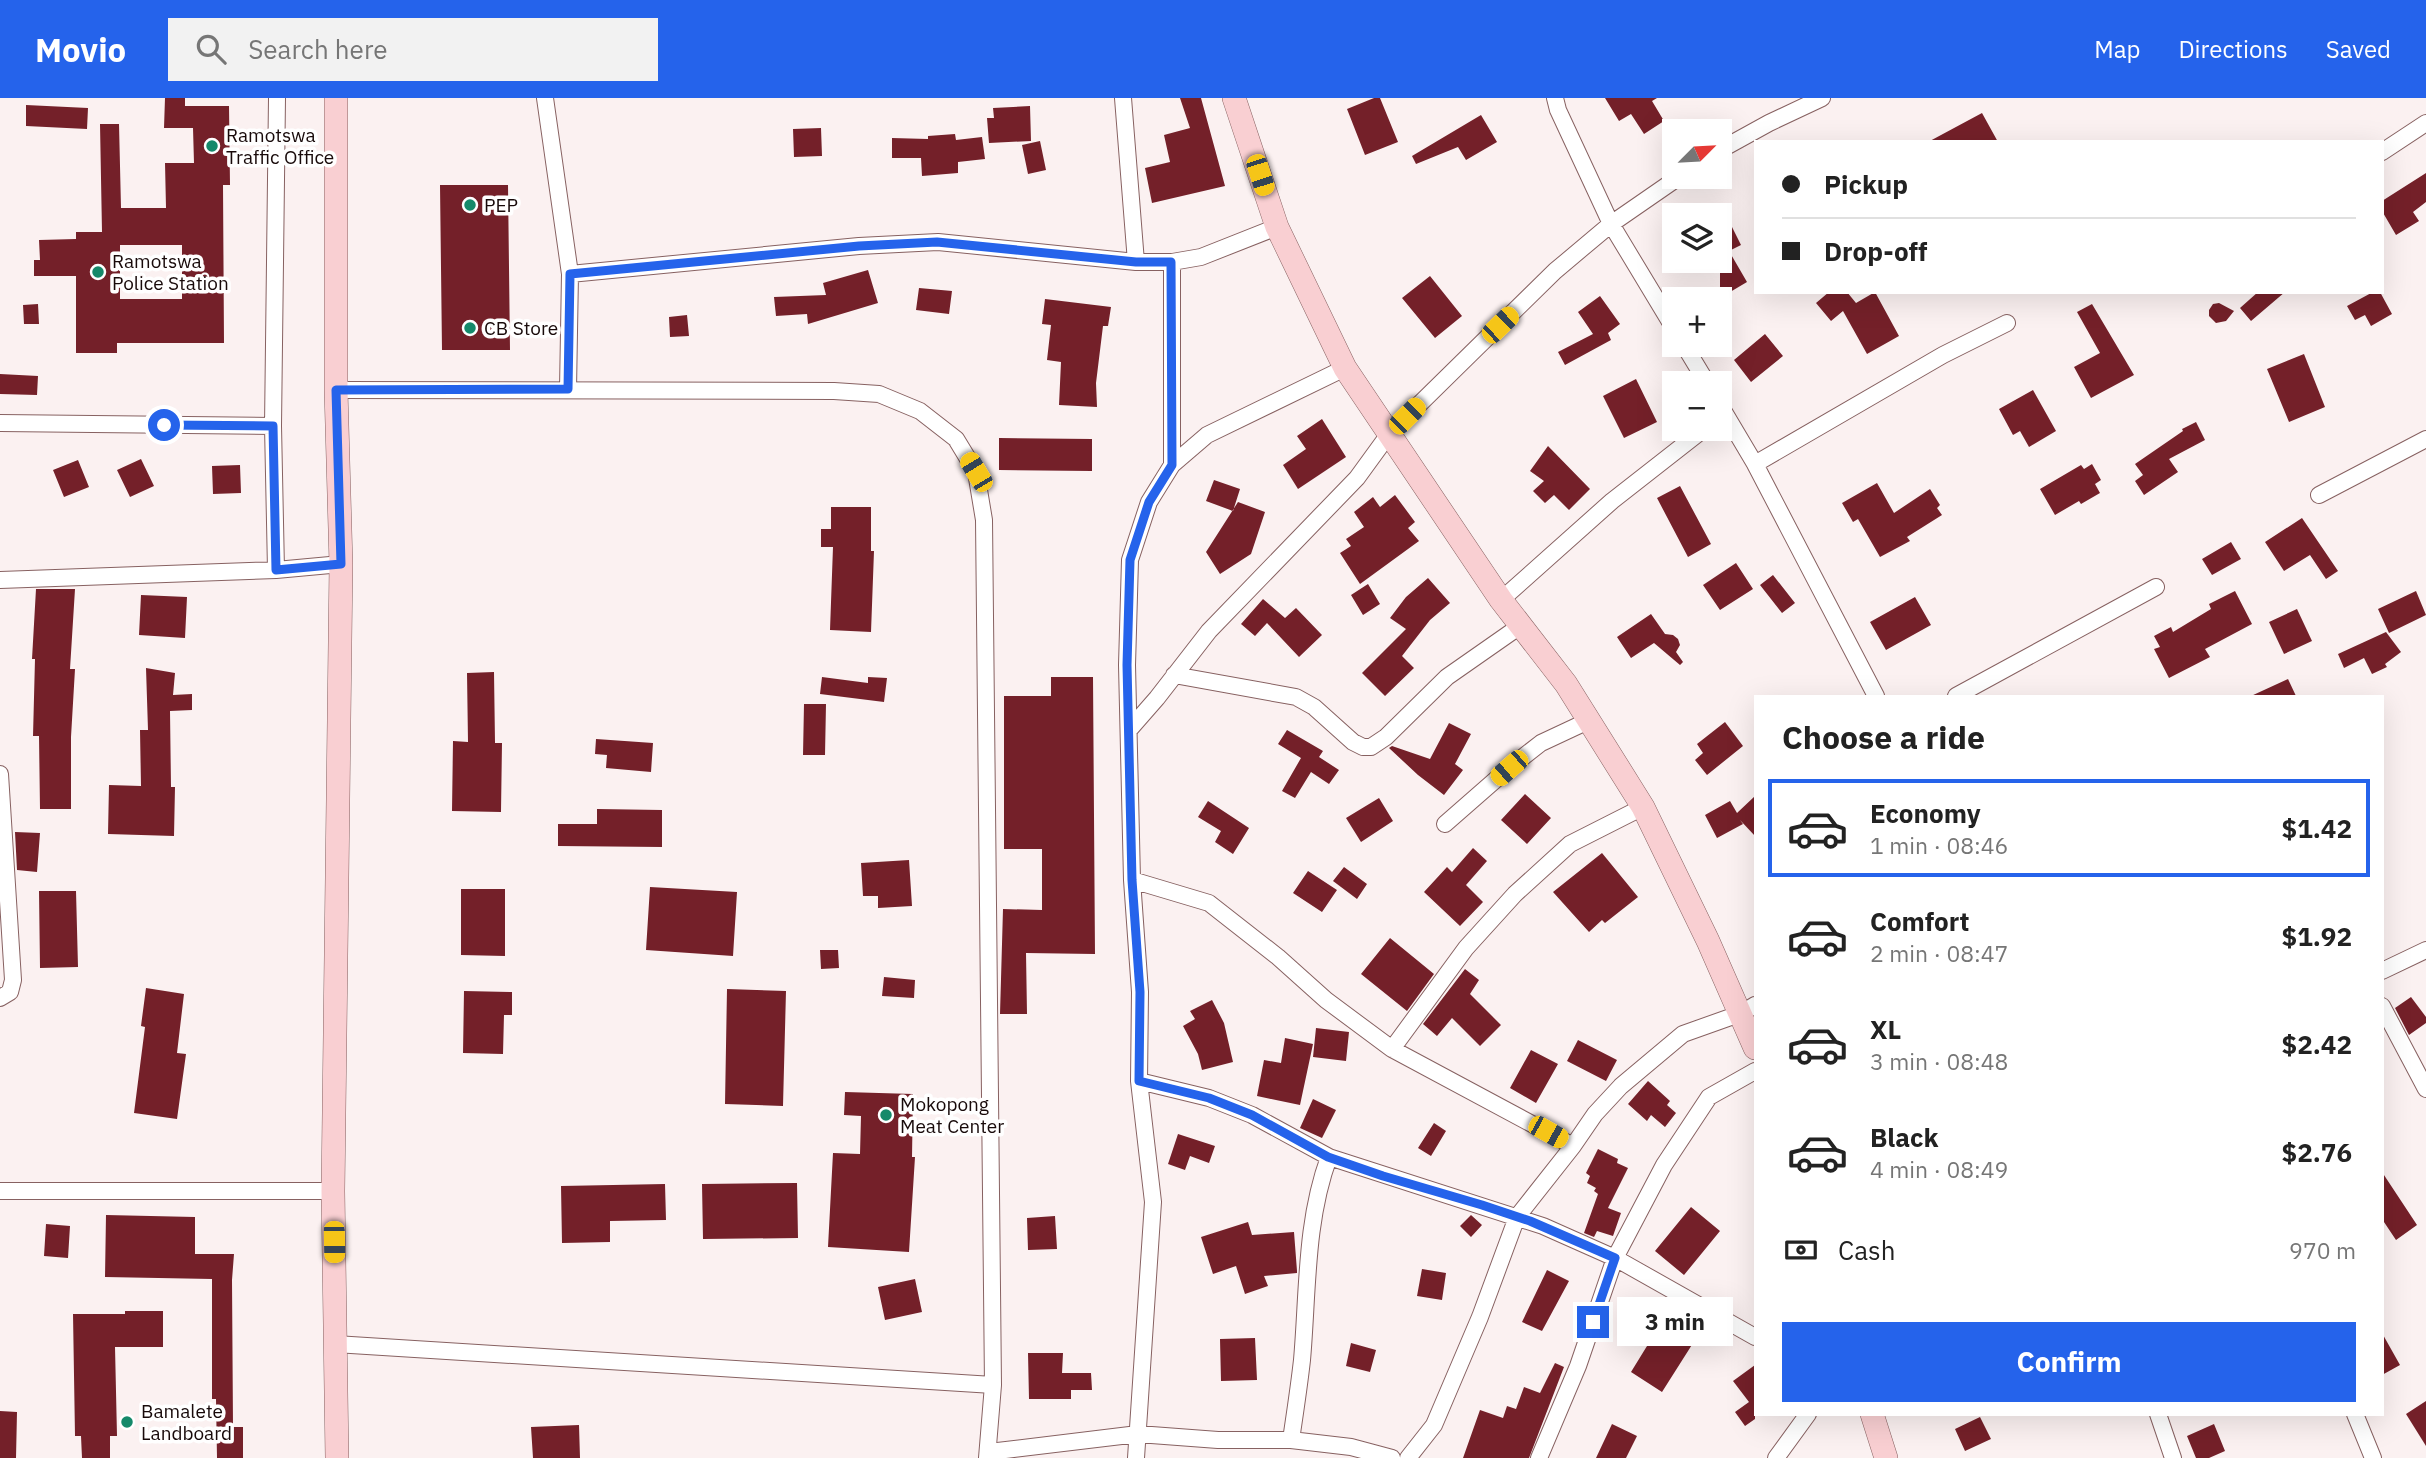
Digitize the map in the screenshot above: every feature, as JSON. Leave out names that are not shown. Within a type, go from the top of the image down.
[{"type":"main road","points":[[336,98],[336,390],[341,564],[333,1191],[337,1458]]},
{"type":"main road","points":[[1234,98],[1277,227],[1345,368],[1501,600],[1566,684],[1643,807],[1748,1009],[1754,1042]]},
{"type":"main road","points":[[1873,1416],[1886,1458]]},
{"type":"street","points":[[276,570],[273,426],[277,98]]},
{"type":"street","points":[[545,98],[570,274],[568,389]]},
{"type":"street","points":[[1123,98],[1136,262]]},
{"type":"street","points":[[1555,98],[1558,110],[1611,224],[1662,308]]},
{"type":"street","points":[[1732,143],[1822,98]]},
{"type":"street","points":[[2384,151],[2426,123]]},
{"type":"street","points":[[1129,730],[1209,631],[1357,478],[1389,434],[1555,271],[1611,224],[1662,189]]},
{"type":"street","points":[[570,274],[859,246],[937,242],[1136,262],[1171,262],[1201,257],[1277,227]]},
{"type":"street","points":[[1171,262],[1172,465]]},
{"type":"street","points":[[1755,464],[1943,355],[2007,323]]},
{"type":"street","points":[[1136,1458],[1153,1202],[1139,1081],[1140,992],[1132,880],[1127,665],[1130,560],[1149,502],[1172,465],[1206,435],[1345,368]]},
{"type":"street","points":[[336,390],[568,389],[834,391],[879,394],[920,411],[956,439],[976,472],[984,520],[993,1385],[988,1455],[1138,1434],[1218,1440],[1292,1440],[1351,1447],[1392,1458]]},
{"type":"street","points":[[0,423],[273,426]]},
{"type":"street","points":[[1732,427],[1755,464],[1875,695]]},
{"type":"street","points":[[2319,495],[2426,439]]},
{"type":"street","points":[[1501,600],[1612,501],[1689,441]]},
{"type":"street","points":[[0,580],[276,570],[341,564]]},
{"type":"street","points":[[1958,695],[2156,587]]},
{"type":"street","points":[[1174,675],[1296,697],[1314,708],[1353,742],[1363,747],[1371,747],[1386,737],[1447,677],[1520,626]]},
{"type":"street","points":[[1445,824],[1541,743],[1588,721]]},
{"type":"street","points":[[0,774],[13,980],[10,992],[0,998]]},
{"type":"street","points":[[1392,1049],[1466,948],[1515,894],[1570,844],[1643,807]]},
{"type":"street","points":[[1132,880],[1209,903],[1278,957],[1326,1000],[1392,1049],[1573,1146]]},
{"type":"street","points":[[2384,970],[2426,950]]},
{"type":"street","points":[[1408,1458],[1434,1425],[1480,1317],[1517,1217],[1595,1114],[1621,1086],[1683,1034],[1748,1009]]},
{"type":"street","points":[[2384,1010],[2426,1089]]},
{"type":"street","points":[[1539,1458],[1578,1366],[1615,1258],[1664,1165],[1709,1097],[1754,1072]]},
{"type":"street","points":[[1139,1081],[1209,1098],[1252,1115],[1328,1157],[1517,1217],[1615,1258],[1754,1336]]},
{"type":"street","points":[[1292,1440],[1302,1360],[1308,1258],[1320,1182],[1328,1157]]},
{"type":"street","points":[[0,1191],[333,1191]]},
{"type":"street","points":[[335,1344],[993,1385]]},
{"type":"street","points":[[1776,1458],[1807,1416]]},
{"type":"street","points":[[2159,1416],[2173,1458]]},
{"type":"street","points":[[2356,1416],[2373,1458]]},
{"type":"building","name":"Ramotswa Police Station","points":[[165,98],[185,98],[185,106],[229,106],[230,185],[223,185],[224,343],[117,343],[117,353],[76,353],[76,276],[34,276],[34,260],[40,260],[39,240],[76,239],[76,232],[102,232],[100,124],[119,124],[121,208],[166,208],[165,163],[194,163],[193,128],[164,128]],"holes":[[[120,245],[182,245],[182,299],[120,299]]]},
{"type":"building","points":[[1180,98],[1201,98],[1225,186],[1152,203],[1145,168],[1170,162],[1164,135],[1190,128]]},
{"type":"building","points":[[1380,98],[1398,142],[1365,155],[1347,109]]},
{"type":"building","points":[[1605,98],[1657,98],[1652,101],[1663,119],[1662,122],[1644,134],[1631,114],[1619,121]]},
{"type":"building","points":[[26,105],[88,108],[87,129],[26,126]]},
{"type":"building","points":[[1030,106],[1031,141],[989,143],[987,118],[994,118],[993,108]]},
{"type":"building","points":[[1982,113],[1997,140],[1932,140]]},
{"type":"building","points":[[1481,115],[1497,142],[1466,160],[1458,147],[1416,164],[1412,156]]},
{"type":"building","points":[[821,128],[822,156],[794,157],[793,129]]},
{"type":"building","points":[[955,134],[956,140],[982,137],[985,159],[958,162],[958,173],[922,176],[921,158],[892,158],[892,138],[928,139],[928,136]]},
{"type":"building","points":[[1040,141],[1046,170],[1028,174],[1022,145]]},
{"type":"building","points":[[2426,173],[2426,202],[2413,212],[2419,221],[2396,235],[2384,214],[2384,200]]},
{"type":"building","points":[[440,185],[508,185],[510,350],[442,350]]},
{"type":"building","points":[[1732,227],[1741,245],[1732,250]]},
{"type":"building","points":[[1732,256],[1747,282],[1732,291],[1732,287],[1720,287],[1720,273],[1732,273]]},
{"type":"building","points":[[868,270],[878,303],[808,324],[807,314],[776,316],[774,297],[826,295],[823,283]]},
{"type":"building","points":[[1430,276],[1462,316],[1435,338],[1402,298]]},
{"type":"building","points":[[919,288],[952,291],[949,314],[916,310]]},
{"type":"building","points":[[1827,294],[1849,294],[1856,303],[1876,294],[1899,336],[1867,354],[1843,311],[1831,321],[1816,303]]},
{"type":"building","points":[[2256,294],[2283,294],[2251,321],[2240,308]]},
{"type":"building","points":[[2369,294],[2381,294],[2392,314],[2371,326],[2365,315],[2355,320],[2347,306]]},
{"type":"building","points":[[1600,296],[1620,324],[1608,333],[1611,340],[1565,365],[1558,352],[1593,334],[1578,312]]},
{"type":"building","points":[[1045,299],[1111,307],[1108,326],[1103,326],[1096,383],[1097,407],[1059,405],[1061,362],[1047,360],[1051,325],[1042,324]]},
{"type":"building","points":[[2219,303],[2234,311],[2226,321],[2216,323],[2209,316],[2209,310],[2213,304]]},
{"type":"building","points":[[38,304],[39,324],[24,324],[23,305]]},
{"type":"building","points":[[2092,304],[2134,375],[2091,398],[2074,367],[2100,353],[2077,312]]},
{"type":"building","points":[[687,315],[689,336],[670,337],[669,317]]},
{"type":"building","points":[[1765,334],[1783,356],[1751,382],[1734,360]]},
{"type":"building","points":[[2304,354],[2325,407],[2289,422],[2267,369]]},
{"type":"building","points":[[0,374],[38,376],[37,395],[0,394]]},
{"type":"building","points":[[1636,379],[1657,422],[1624,438],[1603,396]]},
{"type":"building","points":[[2033,390],[2056,431],[2029,447],[2020,431],[2013,435],[1999,409]]},
{"type":"building","points":[[1322,419],[1346,457],[1298,489],[1283,465],[1306,449],[1297,436]]},
{"type":"building","points":[[2196,422],[2205,440],[2169,459],[2178,472],[2144,495],[2135,481],[2143,475],[2135,464],[2183,431],[2182,429]]},
{"type":"building","points":[[999,438],[1092,439],[1092,471],[999,470]]},
{"type":"building","points":[[1548,446],[1590,489],[1569,510],[1554,495],[1545,503],[1533,491],[1544,481],[1530,471]]},
{"type":"building","points":[[141,459],[154,486],[130,497],[117,470]]},
{"type":"building","points":[[78,460],[89,487],[64,497],[53,470]]},
{"type":"building","points":[[2092,464],[2101,480],[2095,484],[2100,493],[2055,515],[2040,489],[2081,465],[2084,469]]},
{"type":"building","points":[[240,465],[241,493],[213,494],[212,466]]},
{"type":"building","points":[[1214,480],[1240,489],[1233,511],[1206,501]]},
{"type":"building","points":[[1877,483],[1894,513],[1930,489],[1940,505],[1937,508],[1942,515],[1907,537],[1910,541],[1880,557],[1858,519],[1853,522],[1842,503]]},
{"type":"building","points":[[1680,486],[1711,544],[1688,557],[1657,498]]},
{"type":"building","points":[[1395,495],[1415,522],[1408,528],[1419,541],[1360,584],[1340,553],[1351,546],[1346,539],[1364,527],[1354,512],[1373,497],[1380,507]]},
{"type":"building","points":[[1238,502],[1265,512],[1251,554],[1220,574],[1206,552]]},
{"type":"building","points":[[831,507],[871,507],[871,551],[874,551],[871,632],[830,630],[833,547],[821,547],[821,529],[831,529]]},
{"type":"building","points":[[2302,518],[2338,571],[2326,579],[2310,555],[2284,571],[2265,542]]},
{"type":"building","points":[[2231,542],[2241,559],[2212,575],[2202,559]]},
{"type":"building","points":[[1736,563],[1753,589],[1720,610],[1703,585]]},
{"type":"building","points":[[1773,575],[1795,603],[1782,613],[1760,585]]},
{"type":"building","points":[[1428,578],[1450,603],[1430,620],[1402,656],[1414,668],[1385,696],[1362,673],[1406,629],[1390,618],[1406,597]]},
{"type":"building","points":[[1368,584],[1380,604],[1363,615],[1351,595]]},
{"type":"building","points":[[36,589],[75,589],[70,669],[75,669],[71,809],[40,809],[39,736],[33,736],[35,659],[32,659]]},
{"type":"building","points":[[2235,591],[2252,624],[2205,649],[2210,657],[2169,678],[2154,649],[2160,647],[2154,636],[2171,627],[2173,632],[2211,609],[2209,604]]},
{"type":"building","points":[[2416,591],[2426,615],[2389,633],[2378,609]]},
{"type":"building","points":[[141,595],[187,597],[185,638],[139,635]]},
{"type":"building","points":[[1915,597],[1931,625],[1886,650],[1870,622]]},
{"type":"building","points":[[1263,599],[1285,618],[1296,608],[1322,635],[1299,657],[1267,623],[1255,636],[1241,624]]},
{"type":"building","points":[[2297,609],[2312,641],[2284,654],[2269,622]]},
{"type":"building","points":[[1651,614],[1665,634],[1678,639],[1680,645],[1676,652],[1683,662],[1680,665],[1654,643],[1631,658],[1617,637]]},
{"type":"building","points":[[2386,632],[2401,652],[2385,664],[2387,667],[2372,674],[2364,658],[2344,668],[2338,654]]},
{"type":"building","points":[[146,668],[175,673],[173,695],[192,694],[192,710],[170,711],[171,787],[175,787],[174,836],[108,834],[109,785],[141,786],[140,730],[148,730]]},
{"type":"building","points":[[494,672],[495,743],[502,743],[501,812],[452,811],[453,741],[468,742],[467,673]]},
{"type":"building","points":[[822,677],[868,683],[868,677],[887,678],[884,702],[820,694]]},
{"type":"building","points":[[1051,677],[1093,677],[1095,954],[1026,953],[1027,1014],[1000,1014],[1003,909],[1042,910],[1042,849],[1004,849],[1004,696],[1051,696]]},
{"type":"building","points":[[2288,679],[2296,695],[2253,695]]},
{"type":"building","points":[[804,704],[826,704],[825,755],[803,755]]},
{"type":"building","points":[[1725,722],[1743,746],[1707,775],[1695,760],[1703,753],[1697,744]]},
{"type":"building","points":[[1449,723],[1471,734],[1455,764],[1463,770],[1444,795],[1389,748],[1392,746],[1430,759]]},
{"type":"building","points":[[1287,730],[1323,751],[1319,757],[1339,770],[1329,784],[1311,772],[1295,798],[1282,791],[1301,758],[1278,744]]},
{"type":"building","points":[[596,739],[653,743],[651,772],[606,768],[607,755],[595,754]]},
{"type":"building","points":[[1525,794],[1551,818],[1527,844],[1501,820]]},
{"type":"building","points":[[1754,797],[1754,835],[1740,820],[1743,824],[1717,838],[1705,815],[1730,801],[1737,813]]},
{"type":"building","points":[[1379,798],[1393,821],[1361,842],[1346,818]]},
{"type":"building","points":[[1208,801],[1249,828],[1233,854],[1215,842],[1221,831],[1198,817]]},
{"type":"building","points":[[597,809],[662,810],[662,847],[558,846],[558,824],[597,824]]},
{"type":"building","points":[[15,832],[40,833],[37,872],[17,870]]},
{"type":"building","points":[[1473,848],[1487,861],[1466,885],[1483,902],[1460,926],[1424,892],[1447,867],[1452,872]]},
{"type":"building","points":[[1602,853],[1638,897],[1605,923],[1602,920],[1589,932],[1553,892]]},
{"type":"building","points":[[909,860],[912,906],[878,908],[878,896],[863,896],[861,863]]},
{"type":"building","points":[[1344,867],[1367,884],[1357,899],[1333,881]]},
{"type":"building","points":[[1308,871],[1337,890],[1322,912],[1293,893]]},
{"type":"building","points":[[650,887],[737,892],[733,956],[646,950]]},
{"type":"building","points":[[461,889],[505,889],[505,956],[461,955]]},
{"type":"building","points":[[39,891],[76,891],[78,967],[40,968]]},
{"type":"building","points":[[1390,938],[1434,974],[1407,1011],[1361,974]]},
{"type":"building","points":[[820,950],[838,950],[839,968],[821,969]]},
{"type":"building","points":[[1465,969],[1479,980],[1470,994],[1501,1025],[1480,1046],[1452,1018],[1437,1036],[1423,1024]]},
{"type":"building","points":[[884,977],[915,980],[914,998],[882,996]]},
{"type":"building","points":[[146,988],[184,994],[177,1053],[186,1054],[177,1119],[134,1113],[145,1027],[141,1026]]},
{"type":"building","points":[[727,989],[786,991],[783,1106],[725,1104]]},
{"type":"building","points":[[464,991],[512,992],[512,1015],[504,1015],[503,1054],[463,1053]]},
{"type":"building","points":[[2411,997],[2426,1017],[2426,1023],[2409,1035],[2395,1008]]},
{"type":"building","points":[[1212,1000],[1224,1023],[1233,1062],[1202,1070],[1198,1054],[1183,1026],[1195,1019],[1190,1011]]},
{"type":"building","points":[[1316,1028],[1349,1032],[1346,1061],[1313,1057]]},
{"type":"building","points":[[1285,1038],[1313,1044],[1300,1105],[1257,1096],[1264,1060],[1281,1063]]},
{"type":"building","points":[[1578,1040],[1617,1060],[1606,1081],[1567,1061]]},
{"type":"building","points":[[1531,1050],[1558,1064],[1536,1103],[1510,1088]]},
{"type":"building","points":[[1648,1081],[1670,1101],[1667,1105],[1676,1113],[1665,1127],[1651,1115],[1647,1121],[1628,1104]]},
{"type":"building","points":[[845,1092],[913,1094],[912,1157],[915,1157],[909,1252],[828,1247],[833,1153],[860,1154],[861,1116],[844,1115]]},
{"type":"building","points":[[1313,1099],[1336,1110],[1322,1138],[1300,1128]]},
{"type":"building","points":[[1434,1123],[1446,1131],[1431,1156],[1418,1148]]},
{"type":"building","points":[[1178,1134],[1215,1146],[1209,1163],[1190,1156],[1185,1170],[1168,1164]]},
{"type":"building","points":[[1598,1149],[1618,1159],[1617,1163],[1628,1168],[1608,1208],[1621,1213],[1613,1236],[1597,1231],[1594,1237],[1584,1233],[1598,1194],[1594,1191],[1596,1188],[1587,1183],[1590,1176],[1586,1173]]},
{"type":"building","points":[[2384,1175],[2417,1225],[2396,1240],[2384,1222]]},
{"type":"building","points":[[797,1183],[798,1238],[703,1239],[702,1184]]},
{"type":"building","points":[[665,1184],[666,1220],[610,1221],[610,1242],[562,1243],[561,1186]]},
{"type":"building","points":[[1691,1207],[1720,1231],[1684,1275],[1655,1251]]},
{"type":"building","points":[[106,1215],[195,1217],[195,1254],[234,1254],[233,1427],[243,1427],[243,1458],[217,1458],[216,1399],[212,1399],[212,1279],[105,1277]]},
{"type":"building","points":[[1471,1215],[1482,1225],[1471,1237],[1460,1226]]},
{"type":"building","points":[[1055,1216],[1057,1249],[1028,1250],[1027,1218]]},
{"type":"building","points":[[1248,1222],[1252,1235],[1294,1232],[1297,1273],[1264,1276],[1268,1286],[1245,1294],[1236,1266],[1213,1274],[1201,1237]]},
{"type":"building","points":[[46,1224],[70,1226],[68,1258],[44,1256]]},
{"type":"building","points":[[1422,1269],[1446,1273],[1442,1300],[1417,1296]]},
{"type":"building","points":[[1547,1270],[1569,1281],[1542,1331],[1522,1322]]},
{"type":"building","points":[[915,1279],[922,1312],[885,1320],[878,1287]]},
{"type":"building","points":[[125,1311],[163,1311],[163,1347],[115,1347],[117,1436],[110,1436],[110,1458],[82,1458],[81,1436],[75,1436],[73,1314],[125,1314]]},
{"type":"building","points":[[1663,1320],[1695,1340],[1662,1392],[1631,1372]]},
{"type":"building","points":[[2384,1337],[2400,1365],[2384,1374]]},
{"type":"building","points":[[1255,1338],[1257,1380],[1221,1381],[1220,1339]]},
{"type":"building","points":[[1351,1343],[1376,1350],[1370,1372],[1346,1366]]},
{"type":"building","points":[[1028,1353],[1063,1353],[1062,1373],[1091,1373],[1092,1390],[1071,1390],[1071,1399],[1029,1399]]},
{"type":"building","points":[[1555,1363],[1564,1367],[1529,1458],[1463,1458],[1480,1410],[1503,1418],[1507,1406],[1516,1409],[1524,1387],[1540,1393]]},
{"type":"building","points":[[1754,1366],[1755,1419],[1745,1426],[1735,1412],[1749,1402],[1733,1381]]},
{"type":"building","points":[[2426,1401],[2426,1446],[2406,1414]]},
{"type":"building","points":[[0,1411],[17,1412],[16,1458],[0,1458]]},
{"type":"building","points":[[1980,1417],[1991,1439],[1965,1451],[1955,1429]]},
{"type":"building","points":[[1612,1424],[1637,1436],[1626,1458],[1596,1458]]},
{"type":"building","points":[[2214,1424],[2225,1451],[2209,1458],[2196,1458],[2187,1436]]},
{"type":"building","points":[[579,1425],[580,1458],[533,1458],[531,1427]]},
{"type":"place","name":"Ramotswa Traffic Office","points":[[212,146]]},
{"type":"place","name":"PEP","points":[[470,205]]},
{"type":"place","name":"Ramotswa Police Station","points":[[98,272]]},
{"type":"place","name":"CB Store","points":[[470,328]]},
{"type":"place","name":"Mokopong Meat Center","points":[[886,1115]]},
{"type":"place","name":"Bamalete Landboard","points":[[127,1422]]},
{"type":"route","points":[[164,425],[273,426],[276,570],[341,564],[336,390],[568,389],[570,274],[859,246],[937,242],[1136,262],[1171,262],[1172,465],[1149,502],[1130,560],[1127,665],[1132,880],[1140,992],[1139,1081],[1209,1098],[1252,1115],[1328,1157],[1530,1221],[1615,1258],[1593,1322]]}]
